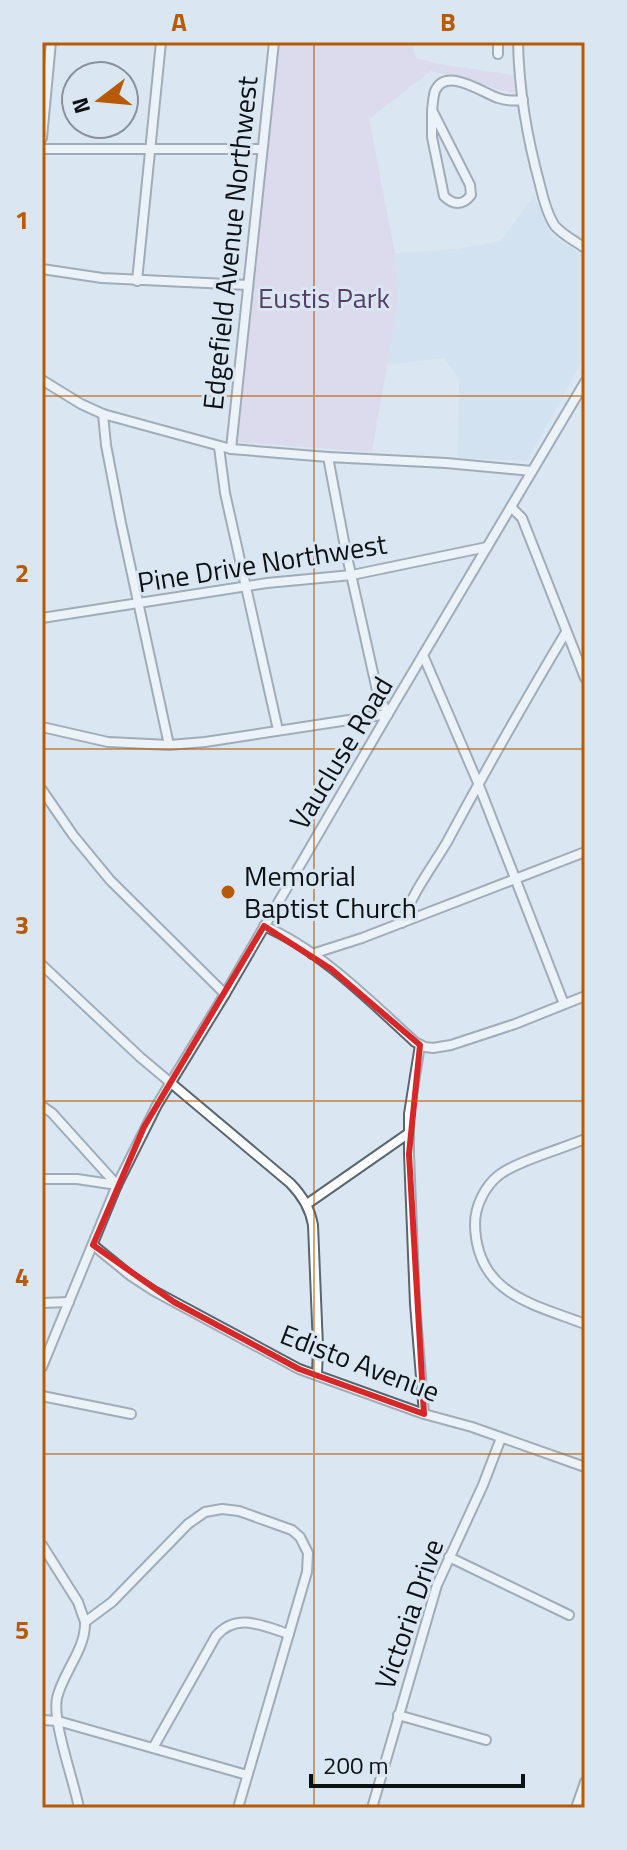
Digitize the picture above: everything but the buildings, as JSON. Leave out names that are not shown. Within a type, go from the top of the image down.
[{"type":"street","points":[[42,138],[51,42]]},
{"type":"street","points":[[137,281],[161,42]]},
{"type":"street","name":"Edgefield Avenue Northwest","points":[[231,449],[274,42]]},
{"type":"street","points":[[498,42],[498,54]]},
{"type":"street","points":[[518,42],[533,162],[549,215],[562,233],[585,248]]},
{"type":"street","points":[[432,110],[470,185],[471,195],[462,203],[455,204],[444,196],[432,137],[432,110],[437,87],[448,81],[462,82],[502,99],[523,100]]},
{"type":"street","points":[[42,149],[262,149]]},
{"type":"street","points":[[42,269],[137,281],[248,285]]},
{"type":"street","points":[[42,380],[103,414],[219,447],[532,471]]},
{"type":"street","name":"Vaucluse Road","points":[[42,1367],[144,1127],[532,471],[581,396],[585,382]]},
{"type":"street","points":[[103,414],[106,445],[169,745]]},
{"type":"street","points":[[219,447],[225,493],[278,730]]},
{"type":"street","points":[[42,727],[108,742],[169,745],[388,714],[378,695],[328,457]]},
{"type":"street","points":[[511,507],[522,518],[585,678]]},
{"type":"street","name":"Pine Drive Northwest","points":[[42,618],[307,578],[352,575],[487,547]]},
{"type":"street","points":[[402,923],[409,902],[566,632]]},
{"type":"street","points":[[423,655],[478,783],[564,1004]]},
{"type":"street","points":[[42,790],[110,880],[225,994]]},
{"type":"street","points":[[312,954],[402,923],[585,852]]},
{"type":"street","points":[[264,926],[312,954],[420,1045],[433,1048],[515,1024],[585,996]]},
{"type":"street","points":[[42,965],[170,1083],[290,1183],[307,1204],[313,1225],[317,1374]]},
{"type":"street","points":[[420,1045],[409,1133],[414,1289],[424,1414]]},
{"type":"street","points":[[42,1106],[52,1113],[117,1185]]},
{"type":"street","points":[[307,1204],[409,1133]]},
{"type":"street","points":[[585,1139],[498,1176],[484,1193],[475,1221],[484,1264],[502,1287],[525,1302],[585,1324]]},
{"type":"street","points":[[42,1179],[77,1179],[117,1185]]},
{"type":"street","name":"Edisto Avenue","points":[[93,1245],[131,1276],[174,1302],[299,1369],[585,1467]]},
{"type":"street","points":[[42,1303],[69,1302]]},
{"type":"street","points":[[42,1396],[131,1414]]},
{"type":"street","name":"Victoria Drive","points":[[372,1808],[432,1599],[501,1438]]},
{"type":"street","points":[[85,1622],[112,1602],[198,1516],[210,1510],[239,1511],[292,1530],[303,1541],[308,1553],[308,1566],[238,1808]]},
{"type":"street","points":[[42,1545],[78,1602],[85,1622],[82,1642],[57,1696],[56,1711],[79,1808]]},
{"type":"street","points":[[449,1557],[569,1615]]},
{"type":"street","points":[[153,1748],[216,1636],[224,1628],[242,1621],[289,1634]]},
{"type":"street","points":[[398,1715],[486,1740]]},
{"type":"street","points":[[42,1720],[58,1721],[247,1775]]},
{"type":"street","points":[[576,1808],[585,1782]]},
{"type":"highlighted area","points":[[264,926],[331,969],[420,1045],[409,1154],[424,1414],[299,1369],[174,1302],[93,1245],[144,1127]]},
{"type":"shaded area","points":[[534,195],[552,236],[585,256],[585,356],[527,461],[458,458],[459,379],[444,358],[387,365],[398,302],[395,253],[457,249],[501,241]]},
{"type":"green space","name":"Eustis Park","points":[[280,42],[412,42],[416,58],[513,75],[515,94],[431,71],[369,119],[395,253],[398,302],[372,452],[236,442]]},
{"type":"place","name":"Memorial Baptist Church","points":[[228,892]]}]
